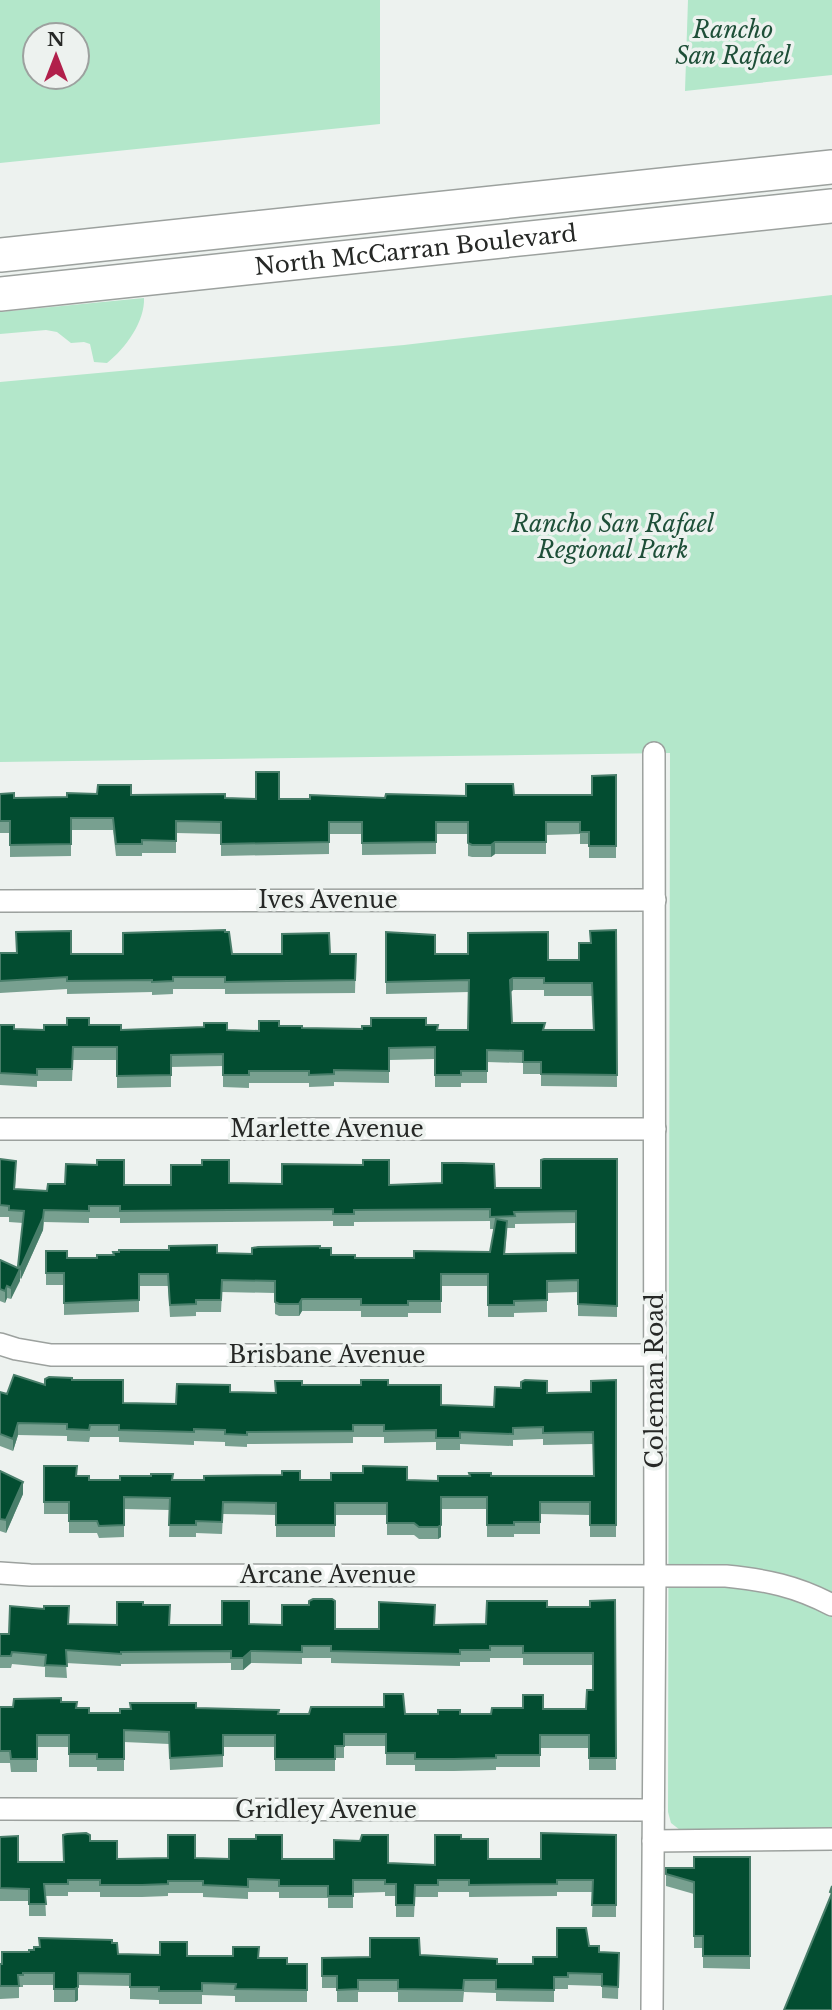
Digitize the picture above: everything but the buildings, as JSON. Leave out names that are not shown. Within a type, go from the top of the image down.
[{"type":"main road","name":"North McCarran Boulevard","points":[[0,255],[832,167]]},
{"type":"main road","name":"North McCarran Boulevard","points":[[0,294],[832,206]]},
{"type":"street","name":"Coleman Road","points":[[652,2010],[655,1575],[654,753]]},
{"type":"street","name":"Ives Avenue","points":[[0,901],[655,900]]},
{"type":"street","name":"Marlette Avenue","points":[[0,1129],[655,1129]]},
{"type":"street","name":"Brisbane Avenue","points":[[0,1344],[51,1355],[655,1355]]},
{"type":"street","name":"Arcane Avenue","points":[[0,1573],[726,1576],[768,1580],[808,1592],[832,1605]]},
{"type":"street","name":"Gridley Avenue","points":[[0,1810],[653,1810]]},
{"type":"street","points":[[653,1841],[832,1839]]},
{"type":"green space","points":[[0,0],[380,0],[380,124],[0,163]]},
{"type":"green space","name":"Rancho San Rafael","points":[[688,0],[832,0],[832,75],[685,91]]},
{"type":"green space","name":"Rancho San Rafael Regional Park","points":[[832,295],[832,1830],[680,1830],[671,1823],[668,1812],[670,753],[0,762],[0,382],[404,345]]},
{"type":"green space","points":[[144,298],[138,325],[121,350],[107,363],[94,362],[90,344],[71,343],[57,332],[46,330],[0,334],[0,312]]}]
